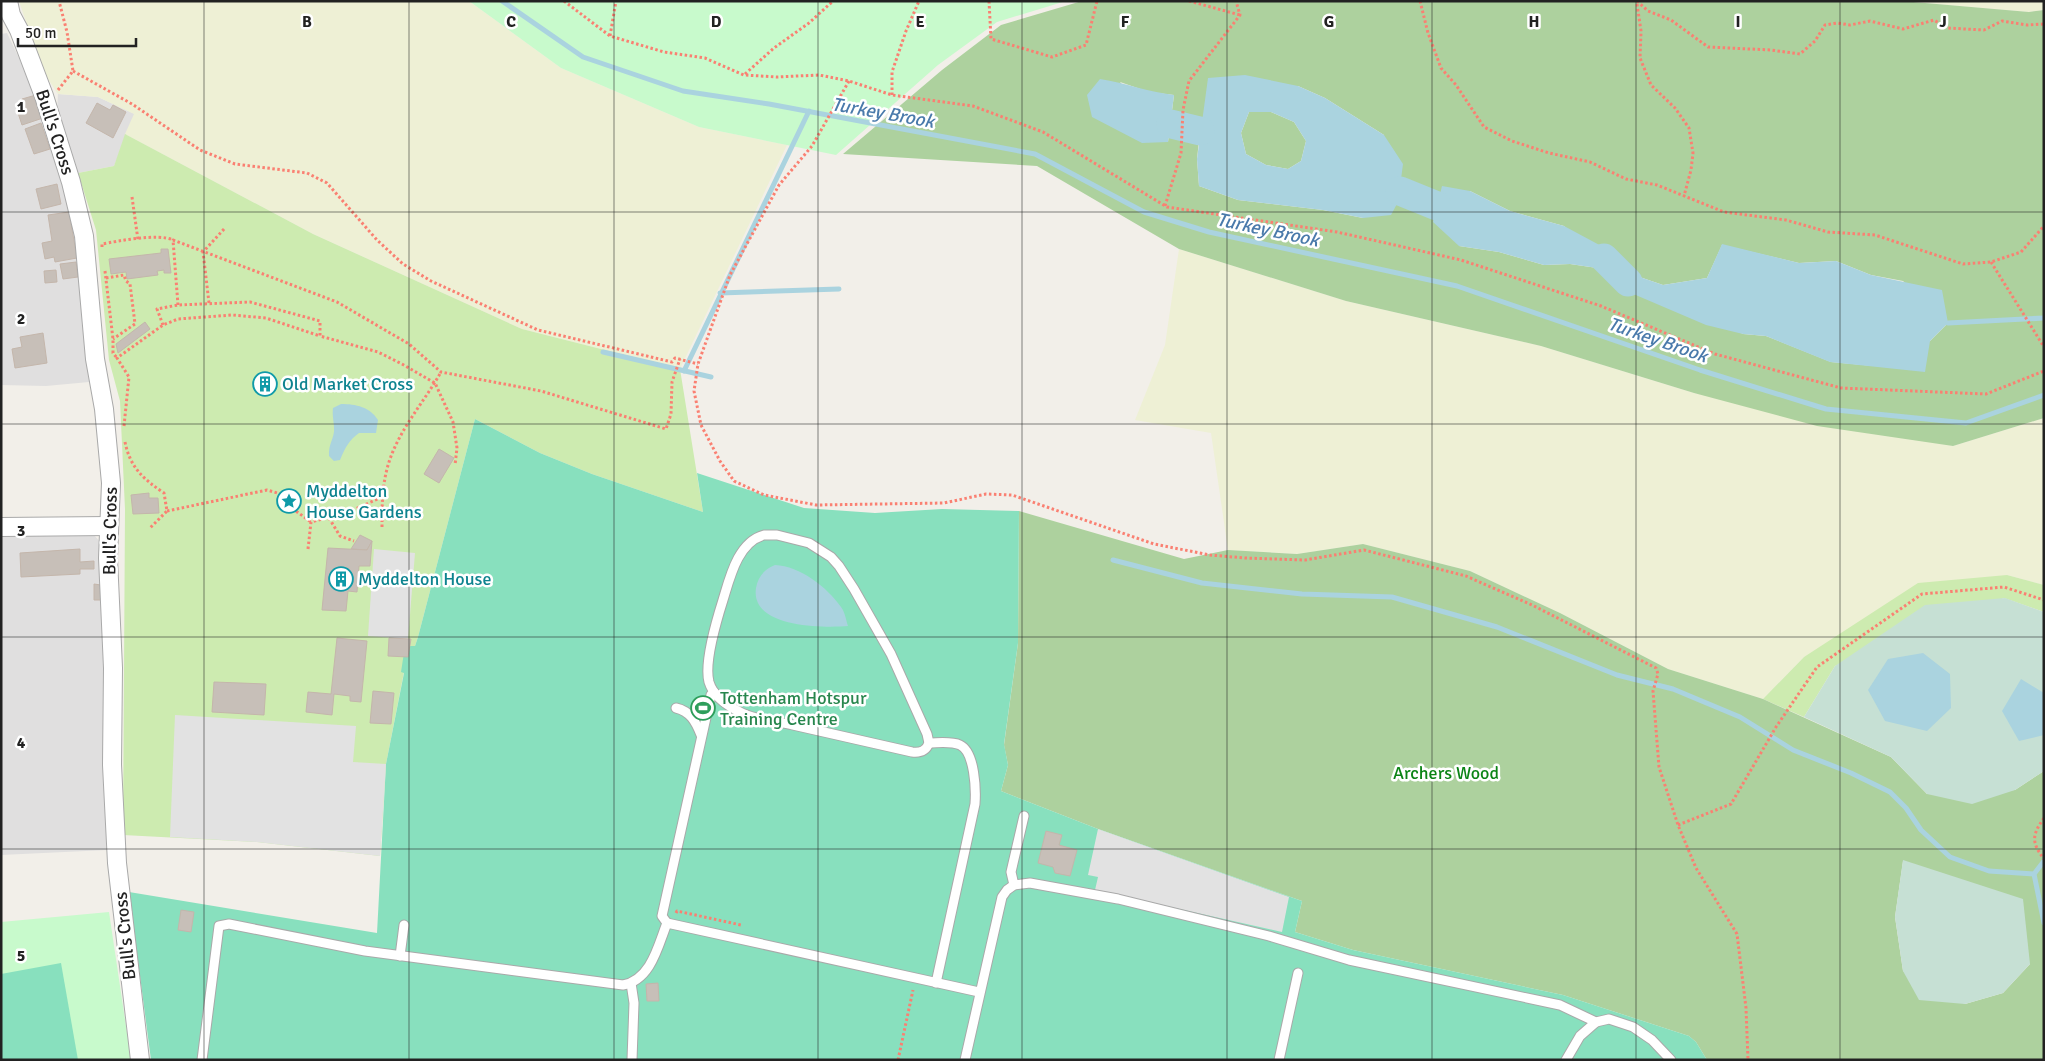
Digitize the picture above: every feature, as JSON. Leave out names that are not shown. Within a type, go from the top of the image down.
[{"type":"street","name":"Bull's Cross","points":[[7,11],[19,30],[44,96],[71,182],[84,236],[95,359],[105,418],[111,483],[108,558],[113,668],[112,765],[117,863],[140,1060]]},
{"type":"street","points":[[1,527],[110,526]]},
{"type":"lane","points":[[764,535],[794,538],[809,544],[831,557],[854,589],[891,654],[924,727],[929,743],[923,751],[912,752],[748,716],[723,702],[714,692],[709,681],[712,642],[725,592],[743,550],[749,542],[764,535]]},
{"type":"lane","points":[[714,692],[711,695],[662,916],[668,923],[979,992]]},
{"type":"lane","points":[[676,708],[682,709],[689,714],[696,722],[702,735]]},
{"type":"lane","points":[[929,743],[958,744],[964,748],[971,762],[976,795],[936,983]]},
{"type":"lane","points":[[1014,885],[1011,872],[1024,816]]},
{"type":"lane","points":[[965,1060],[1002,897],[1014,885],[1030,883],[1118,899],[1269,936],[1349,960],[1560,1005],[1596,1022]]},
{"type":"lane","points":[[202,1060],[219,926],[229,924],[365,951],[623,985],[631,984],[644,974],[653,961],[668,923]]},
{"type":"lane","points":[[400,956],[404,925]]},
{"type":"lane","points":[[1278,1060],[1298,972]]},
{"type":"lane","points":[[631,984],[634,1002],[632,1060]]},
{"type":"lane","points":[[1566,1060],[1580,1036],[1596,1022],[1609,1019],[1633,1027],[1652,1040],[1671,1060]]},
{"type":"path","points":[[44,96],[57,92],[73,71],[68,32],[59,1]]},
{"type":"path","points":[[564,1],[610,36],[664,52],[705,58],[744,74],[777,77],[819,76],[849,81],[892,95],[973,106],[1044,132],[1166,206],[1337,232],[1461,260],[1601,306],[1715,354],[1841,388],[1986,394],[2044,371]]},
{"type":"path","points":[[610,36],[616,1]]},
{"type":"path","points":[[744,74],[755,67],[774,48],[809,23],[833,1]]},
{"type":"path","points":[[892,95],[892,72],[919,1]]},
{"type":"path","points":[[989,1],[991,39],[1052,57],[1086,45],[1097,1]]},
{"type":"path","points":[[1189,1],[1240,15]]},
{"type":"path","points":[[1236,1],[1240,15]]},
{"type":"path","points":[[1420,1],[1428,33],[1441,68],[1456,85],[1484,127],[1512,141],[1549,153],[1590,162],[1626,179],[1657,185],[1724,212],[1786,220],[1828,232],[1875,235],[1963,264],[1991,262],[2021,252],[2044,226]]},
{"type":"path","points":[[1637,2],[1640,58],[1651,85],[1675,108],[1689,128],[1693,152],[1692,170],[1684,196]]},
{"type":"path","points":[[1637,2],[1648,11],[1671,20],[1708,47],[1771,50],[1800,54],[1815,41],[1825,25],[1837,23],[1850,25],[1870,20],[1903,29],[1934,20],[1947,28],[1984,30],[2002,21],[2027,25],[2044,24]]},
{"type":"path","points":[[1166,206],[1181,153],[1184,110],[1189,81],[1240,15]]},
{"type":"path","points":[[73,71],[132,104],[200,150],[235,164],[306,173],[328,183],[378,240],[403,264],[431,281],[538,330],[672,362],[675,358],[698,364]]},
{"type":"path","points":[[849,81],[812,146],[779,185],[730,275],[698,364],[694,391],[701,425],[720,461],[734,481],[764,495],[816,505],[944,503],[986,494],[1012,496],[1154,544],[1210,555],[1304,560],[1364,550],[1466,576],[1532,605],[1656,668],[1658,674],[1653,691],[1659,766],[1678,825],[1696,868],[1737,934],[1746,1008],[1748,1060]]},
{"type":"path","points":[[132,197],[138,240]]},
{"type":"path","points":[[209,303],[203,252],[225,228]]},
{"type":"path","points":[[103,252],[102,244],[166,237],[337,302],[409,344],[441,372],[541,391],[666,429],[671,414],[672,382],[680,359]]},
{"type":"path","points":[[172,240],[178,305]]},
{"type":"path","points":[[1991,262],[2044,347]]},
{"type":"path","points":[[104,267],[113,353],[129,377],[123,418],[124,431]]},
{"type":"path","points":[[106,278],[124,275],[126,281],[130,284],[135,324],[113,340]]},
{"type":"path","points":[[162,325],[157,309],[178,305],[250,302],[320,321],[320,336]]},
{"type":"path","points":[[118,358],[162,325],[178,319],[232,315],[266,318],[320,336],[378,352],[435,383],[452,422],[457,448],[455,465]]},
{"type":"path","points":[[382,527],[382,497],[387,468],[395,448],[417,407],[441,372]]},
{"type":"path","points":[[124,438],[132,463],[139,474],[164,493],[167,512]]},
{"type":"path","points":[[150,528],[167,512],[267,490],[281,494],[289,506],[311,522],[349,512],[382,497]]},
{"type":"path","points":[[330,518],[340,536],[354,541]]},
{"type":"path","points":[[308,549],[311,522]]},
{"type":"path","points":[[1678,825],[1731,804],[1776,727],[1817,667],[1922,594],[2004,587],[2044,600]]},
{"type":"path","points":[[2044,818],[2034,831],[2035,847],[2044,859]]},
{"type":"shaded area","points":[[7,33],[41,104],[80,254],[85,303],[89,382],[46,386],[1,385],[1,34]]},
{"type":"shaded area","points":[[58,94],[98,97],[135,114],[114,166],[78,173],[57,113]]},
{"type":"shaded area","points":[[93,534],[102,544],[107,647],[105,750],[107,850],[1,855],[1,535]]},
{"type":"shaded area","points":[[374,549],[415,553],[408,639],[368,636]]},
{"type":"shaded area","points":[[175,715],[356,726],[353,762],[386,764],[380,856],[257,842],[170,837]]},
{"type":"shaded area","points":[[1098,829],[1289,897],[1282,932],[1095,890],[1098,877],[1088,875]]},
{"type":"green space","points":[[19,1],[469,1],[561,68],[699,127],[787,145],[680,369],[522,329],[313,234],[125,134],[134,114],[98,97],[58,94],[42,70]]},
{"type":"green space","points":[[469,1],[1066,1],[997,22],[938,65],[836,155],[699,127],[561,68]]},
{"type":"green space","points":[[1082,1],[1902,1],[2029,12],[2044,10],[2044,418],[1953,446],[1817,426],[1694,393],[1541,346],[1346,301],[1179,249],[1037,166],[843,154],[942,70],[1001,25]],"holes":[[[1120,82],[1149,92],[1174,95],[1168,142]],[[1298,86],[1325,98],[1384,135],[1363,218],[1323,210],[1238,200],[1199,186],[1197,159],[1200,131]],[[1470,191],[1510,211],[1564,226],[1604,269],[1570,264],[1544,265],[1499,252],[1459,246]],[[1722,245],[1799,263],[1836,261],[1871,275],[1903,281],[1948,323],[1930,341],[1874,366],[1831,362],[1766,336],[1743,334],[1631,274],[1663,285],[1707,278]]]},
{"type":"green space","points":[[1902,1],[2044,1],[2044,10],[2029,12]]},
{"type":"green space","points":[[1249,112],[1271,112],[1294,122],[1306,141],[1301,161],[1288,169],[1266,165],[1246,154],[1241,133]]},
{"type":"green space","name":"Myddelton House Gardens","points":[[125,134],[313,234],[522,329],[680,369],[703,512],[592,474],[540,453],[475,419],[418,637],[415,646],[406,646],[402,672],[404,672],[386,764],[380,856],[257,842],[123,835],[125,509],[120,401],[109,360],[96,230],[78,173],[114,166]]},
{"type":"green space","points":[[1179,249],[1346,301],[1541,346],[1694,393],[1953,446],[2044,418],[2044,585],[2007,575],[1804,657],[1763,699],[1668,669],[1560,613],[1470,571],[1363,544],[1297,554],[1228,550],[1211,433],[1135,420],[1165,345]]},
{"type":"green space","name":"Tottenham Hotspur Training Centre","points":[[475,419],[540,453],[592,474],[703,512],[697,473],[804,508],[875,513],[942,509],[1019,511],[1018,643],[1004,744],[1008,765],[1001,791],[1098,829],[1302,901],[1295,932],[1353,950],[1563,995],[1689,1036],[1696,1042],[1707,1060],[151,1060],[129,892],[377,933],[386,764],[404,673],[401,672],[405,646],[415,646],[418,637]]},
{"type":"green space","name":"Archers Wood","points":[[1019,511],[1184,559],[1228,550],[1297,554],[1363,544],[1470,571],[1560,613],[1668,669],[1763,699],[1891,757],[1927,794],[2015,790],[2044,771],[2044,1060],[1707,1060],[1696,1042],[1689,1036],[1563,995],[1353,950],[1295,932],[1302,901],[1098,829],[1001,791],[1008,765],[1004,745],[1018,643]],"holes":[[[1903,861],[2030,964],[2003,993],[1965,1004],[1903,971],[1895,917]]]},
{"type":"green space","points":[[2007,575],[2044,585],[2044,612],[2004,598],[1835,666],[1804,717],[1763,699],[1804,657],[1918,583]]},
{"type":"green space","points":[[2005,598],[2044,612],[2044,771],[2015,790],[1972,804],[1927,794],[1891,757],[1804,717],[1835,666],[1925,605]]},
{"type":"green space","points":[[1903,860],[2023,899],[2030,964],[2003,993],[1965,1004],[1919,1000],[1903,971],[1895,917]]},
{"type":"green space","points":[[109,912],[131,1060],[1,1060],[1,922]]},
{"type":"green space","points":[[61,963],[78,1060],[1,1060],[1,974]]},
{"type":"water","points":[[1245,75],[1298,86],[1325,98],[1384,135],[1403,164],[1398,202],[1391,215],[1363,218],[1323,210],[1238,200],[1199,186],[1197,159],[1208,78]],"holes":[[[1249,112],[1271,112],[1294,122],[1306,141],[1301,161],[1288,169],[1266,165],[1246,154],[1241,133]]]},
{"type":"water","points":[[1100,79],[1174,95],[1168,142],[1142,143],[1092,117],[1087,95]]},
{"type":"water","points":[[1442,186],[1470,191],[1510,211],[1564,226],[1605,248],[1604,269],[1570,264],[1544,265],[1499,252],[1459,246],[1433,222]]},
{"type":"water","points":[[1722,244],[1799,263],[1836,261],[1871,275],[1942,290],[1948,323],[1930,341],[1925,372],[1830,362],[1766,336],[1743,334],[1706,325],[1624,290],[1631,274],[1663,285],[1707,278]]},
{"type":"water","points":[[341,404],[367,409],[378,420],[376,433],[359,433],[348,445],[340,460],[334,461],[329,456],[329,448],[334,431],[333,408]]},
{"type":"water","points":[[775,565],[794,569],[821,585],[842,609],[848,626],[823,627],[791,623],[776,618],[764,611],[757,601],[756,588],[762,574]]},
{"type":"water","points":[[1923,653],[1950,674],[1951,708],[1927,731],[1885,721],[1868,690],[1888,659]]},
{"type":"water","points":[[2021,679],[2044,693],[2044,735],[2019,741],[2002,711]]},
{"type":"building","points":[[36,95],[43,118],[22,125],[18,113],[26,110],[22,99]]},
{"type":"building","points":[[97,103],[110,110],[113,105],[126,112],[113,138],[86,123]]},
{"type":"building","points":[[41,123],[50,149],[34,154],[25,129]]},
{"type":"building","points":[[57,184],[61,204],[41,209],[36,189]]},
{"type":"building","points":[[69,212],[77,258],[55,262],[54,257],[45,259],[42,243],[52,241],[48,215]]},
{"type":"building","points":[[161,249],[168,249],[171,273],[164,273],[164,270],[157,271],[158,275],[127,279],[126,272],[111,274],[109,259],[161,253]]},
{"type":"building","points":[[76,262],[78,277],[63,279],[60,264]]},
{"type":"building","points":[[56,270],[57,282],[45,283],[44,271]]},
{"type":"building","points":[[145,322],[150,329],[118,353],[116,344]]},
{"type":"building","points":[[43,333],[47,363],[15,368],[12,349],[22,347],[20,337]]},
{"type":"building","points":[[439,449],[454,458],[439,483],[424,474]]},
{"type":"building","points":[[149,493],[149,498],[158,498],[159,513],[133,514],[131,495]]},
{"type":"building","points":[[360,535],[372,541],[367,550],[351,549]]},
{"type":"building","name":"Myddelton House","points":[[372,541],[370,566],[359,566],[357,592],[348,591],[346,611],[322,610],[328,548],[367,550]]},
{"type":"building","points":[[80,549],[80,562],[94,561],[94,569],[80,569],[80,574],[21,577],[20,553]]},
{"type":"building","points":[[94,584],[101,585],[101,600],[94,600]]},
{"type":"building","points":[[337,638],[367,641],[361,702],[350,701],[350,696],[334,694],[332,715],[306,712],[308,692],[331,694]]},
{"type":"building","points":[[389,638],[411,639],[408,657],[388,656]]},
{"type":"building","points":[[214,682],[266,684],[264,715],[212,712]]},
{"type":"building","points":[[373,691],[394,693],[391,724],[370,723]]},
{"type":"building","points":[[1046,831],[1062,835],[1059,845],[1077,850],[1070,876],[1055,873],[1053,867],[1038,863]]},
{"type":"building","points":[[181,910],[194,912],[191,932],[178,930]]},
{"type":"building","points":[[658,983],[659,1001],[647,1001],[646,984]]},
{"type":"waterway","name":"Turkey Brook","points":[[502,1],[583,57],[683,91],[769,104],[1035,154],[1144,212],[1209,232],[1457,286],[1700,370],[1826,409],[1966,423],[2044,395]]},
{"type":"waterway","points":[[684,371],[809,111]]},
{"type":"waterway","points":[[1171,124],[1200,131]]},
{"type":"waterway","points":[[1400,191],[1437,206]]},
{"type":"waterway","points":[[1604,258],[1628,282]]},
{"type":"waterway","points":[[720,293],[839,289]]},
{"type":"waterway","points":[[1948,323],[2044,318]]},
{"type":"waterway","points":[[603,352],[711,377]]},
{"type":"waterway","points":[[1113,560],[1202,583],[1302,594],[1392,597],[1497,627],[1617,675],[1673,689],[1740,717],[1793,750],[1851,773],[1890,792],[1906,808],[1921,830],[1950,857],[1989,871],[2034,874]]},
{"type":"waterway","points":[[2044,861],[2034,874],[2044,923]]},
{"type":"place","name":"Old Market Cross","points":[[265,384]]},
{"type":"place","name":"Myddelton House Gardens","points":[[289,501]]},
{"type":"place","name":"Myddelton House","points":[[341,579]]},
{"type":"place","name":"Tottenham Hotspur Training Centre","points":[[703,708]]}]
